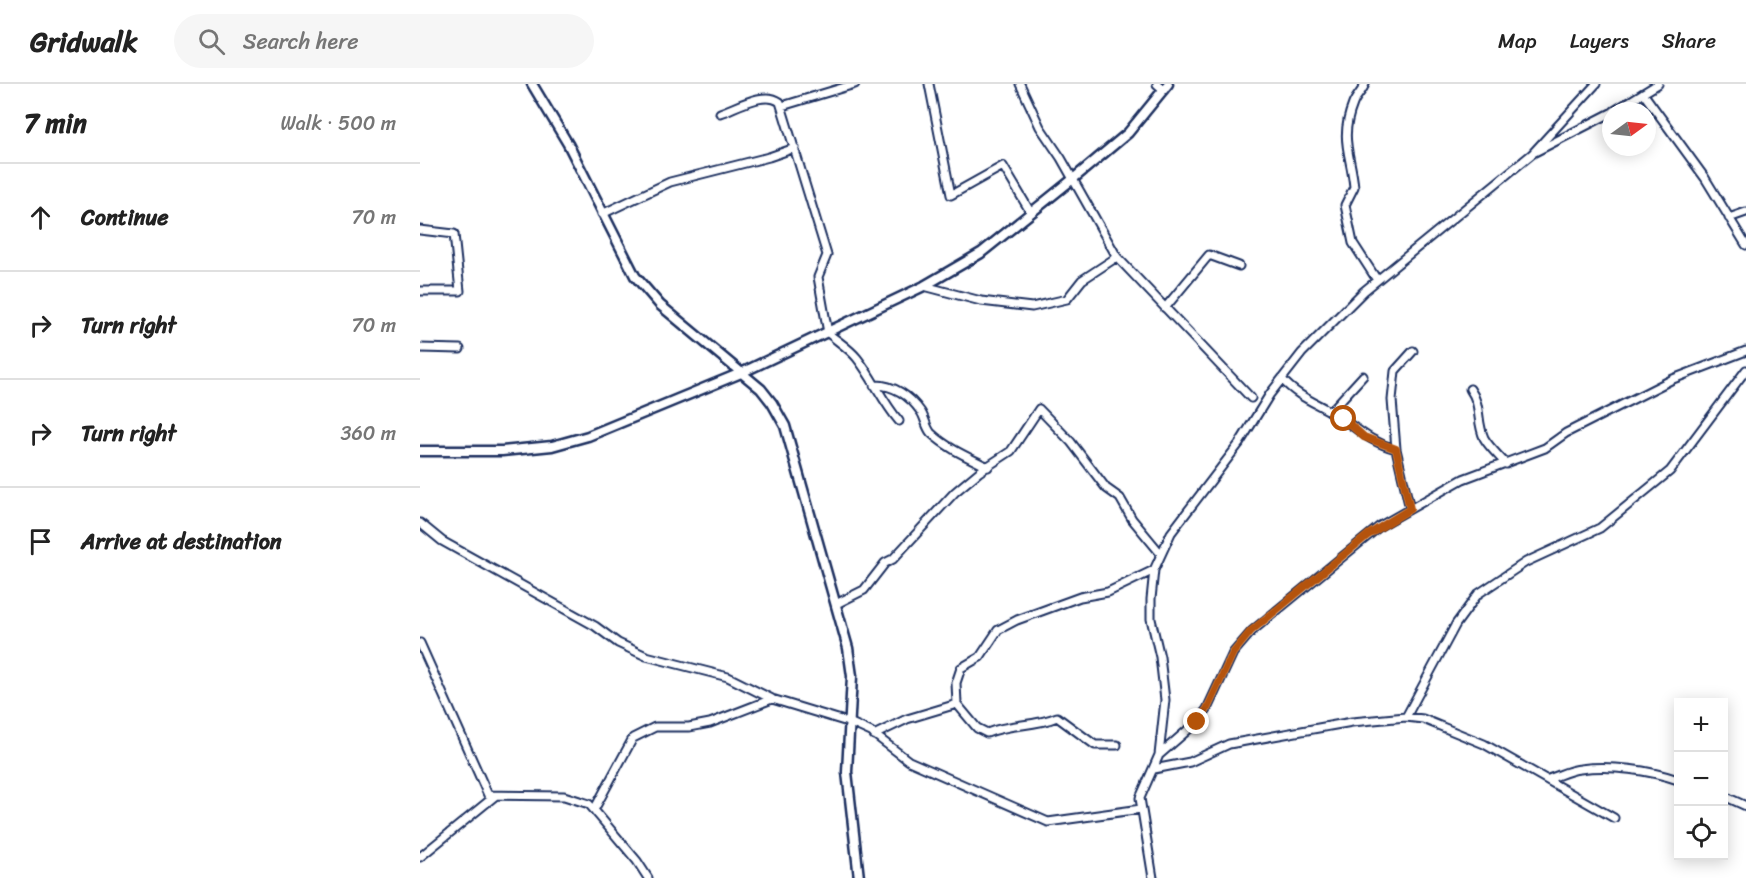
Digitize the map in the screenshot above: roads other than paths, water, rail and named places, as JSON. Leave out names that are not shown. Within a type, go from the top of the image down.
[{"type":"street","points":[[532,84],[568,144],[635,276],[660,305],[761,389],[785,426],[836,604],[852,676],[847,772],[860,878]]},
{"type":"street","points":[[782,106],[835,87],[855,84]]},
{"type":"street","points":[[929,84],[951,195],[1003,166],[1031,213]]},
{"type":"street","points":[[1020,84],[1040,128],[1073,179],[1116,257],[1251,398]]},
{"type":"street","points":[[1365,84],[1362,92],[1354,100],[1346,132],[1346,150],[1354,187],[1345,205],[1353,243],[1377,280]]},
{"type":"street","points":[[1153,878],[1140,798],[1160,755],[1165,700],[1160,657],[1151,619],[1154,570],[1171,533],[1239,444],[1282,379],[1349,304],[1476,196],[1532,153],[1596,84]]},
{"type":"street","points":[[1628,102],[1658,84]]},
{"type":"street","points":[[420,451],[502,451],[552,446],[588,436],[741,373],[924,286],[981,253],[1128,133],[1163,86]]},
{"type":"street","points":[[1643,93],[1705,178],[1746,245]]},
{"type":"street","points":[[720,113],[757,99],[775,98],[782,106],[827,255],[818,277],[828,333],[855,356],[882,401],[898,421]]},
{"type":"street","points":[[1532,153],[1602,117]]},
{"type":"street","points":[[602,214],[670,182],[769,157],[795,148]]},
{"type":"street","points":[[1729,218],[1746,212]]},
{"type":"street","points":[[420,230],[454,234],[460,291],[420,291]]},
{"type":"street","points":[[1165,308],[1209,255],[1239,266]]},
{"type":"street","points":[[924,286],[981,301],[1032,307],[1067,298],[1082,280],[1116,257]]},
{"type":"street","points":[[420,348],[460,349]]},
{"type":"street","points":[[1410,509],[1396,449],[1392,400],[1395,371],[1413,351]]},
{"type":"street","points":[[1160,755],[1197,722],[1207,709],[1233,653],[1251,631],[1368,535],[1463,478],[1545,448],[1566,433],[1672,379],[1746,351]]},
{"type":"street","points":[[1406,717],[1456,624],[1478,594],[1526,562],[1600,528],[1670,471],[1746,370]]},
{"type":"street","points":[[1330,412],[1363,376]]},
{"type":"street","points":[[1282,379],[1294,393],[1330,412],[1364,437],[1396,449]]},
{"type":"street","points":[[874,385],[886,384],[907,396],[922,413],[929,431],[944,444],[988,467]]},
{"type":"street","points":[[1470,389],[1479,403],[1479,421],[1485,440],[1506,464]]},
{"type":"street","points":[[836,604],[870,584],[885,563],[893,559],[956,492],[1011,451],[1039,409],[1071,442],[1106,488],[1120,498],[1132,519],[1161,554]]},
{"type":"street","points":[[420,523],[442,541],[595,626],[618,643],[646,656],[728,677],[772,699],[851,723],[874,735],[909,761],[1048,822],[1141,809]]},
{"type":"street","points":[[1117,745],[1095,745],[1057,717],[1034,725],[1013,724],[987,733],[977,728],[957,704],[956,683],[962,668],[980,657],[998,630],[1017,620],[1080,597],[1108,592],[1154,570]]},
{"type":"street","points":[[420,643],[488,795],[564,796],[589,804],[648,878]]},
{"type":"street","points":[[594,810],[633,738],[655,727],[689,727],[710,723],[772,699]]},
{"type":"street","points":[[874,735],[907,719],[957,704]]},
{"type":"street","points":[[1154,769],[1190,762],[1229,744],[1352,722],[1406,717],[1423,719],[1484,744],[1614,818]]},
{"type":"street","points":[[1548,779],[1579,769],[1659,774],[1674,779]]},
{"type":"street","points":[[420,857],[495,796]]},
{"type":"street","points":[[1728,798],[1746,806]]}]
